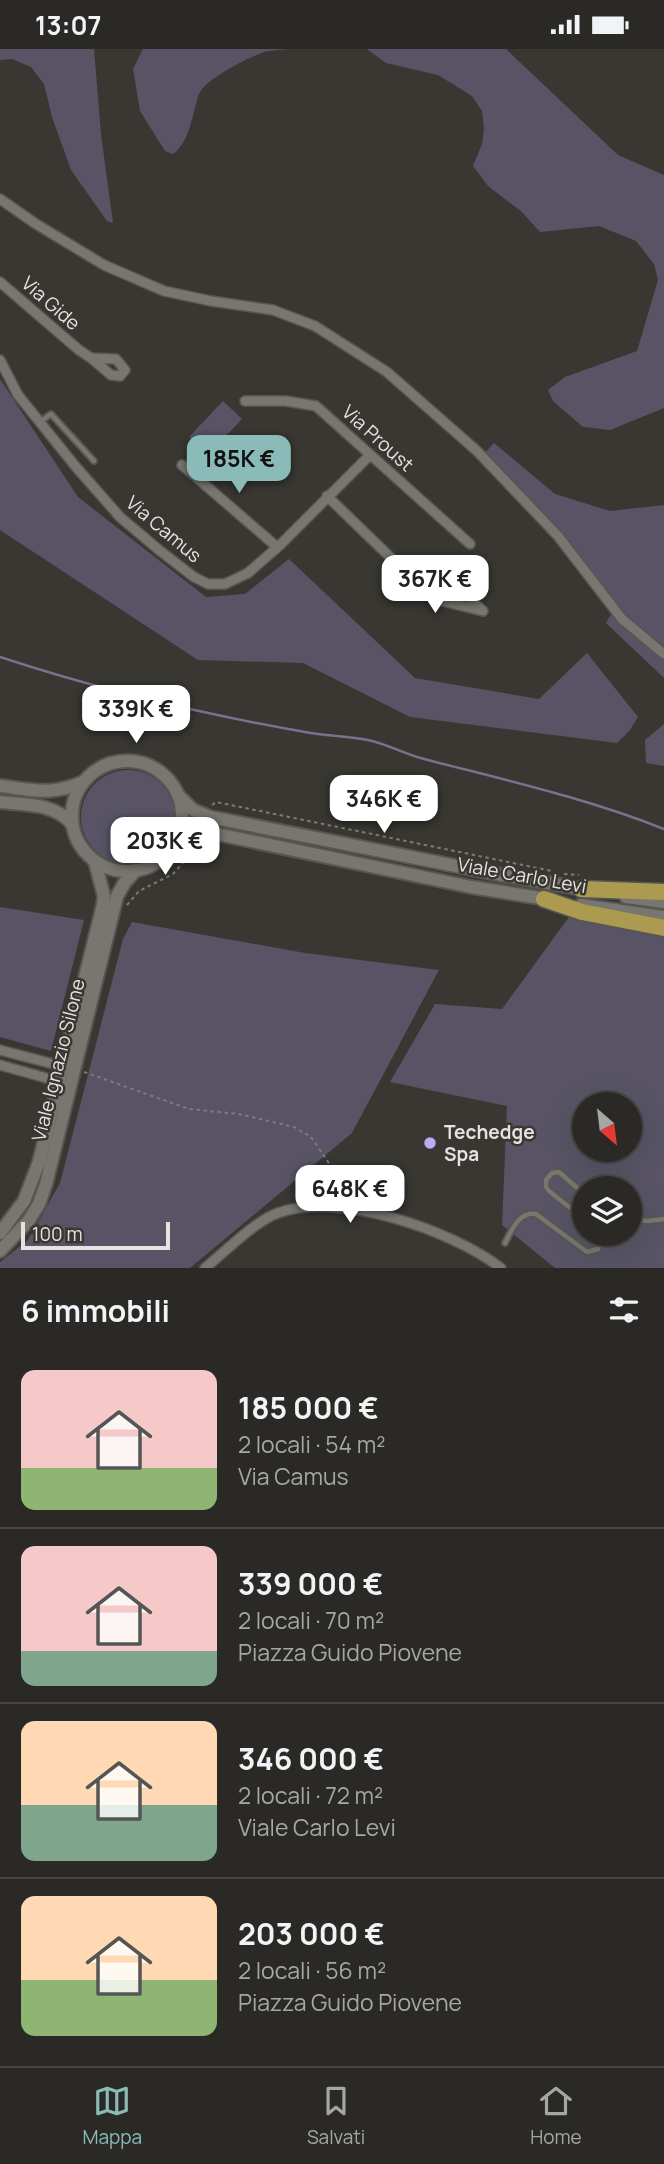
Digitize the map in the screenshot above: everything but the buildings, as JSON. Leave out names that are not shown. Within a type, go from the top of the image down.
[{"type":"highway","points":[[579,882],[664,892]]},
{"type":"highway","points":[[544,899],[582,912],[664,927]]},
{"type":"street","points":[[0,199],[104,265],[163,291],[273,310],[315,326],[387,372],[477,451],[558,536],[622,619],[664,654]]},
{"type":"street","name":"Via Gide","points":[[0,282],[91,358]]},
{"type":"street","name":"Via Camus","points":[[0,360],[19,395],[120,517],[159,551],[194,576],[216,585],[233,582],[248,573],[370,455]]},
{"type":"street","name":"Via Proust","points":[[245,401],[286,401],[316,406],[470,544]]},
{"type":"street","points":[[182,465],[277,547]]},
{"type":"street","points":[[327,496],[421,587],[438,600]]},
{"type":"street","points":[[0,802],[51,808],[72,824],[81,847],[95,862],[124,871],[156,863],[172,848],[181,828],[182,817],[178,795],[165,776],[156,769],[134,762],[112,763],[91,774],[83,782],[74,802],[72,824]]},
{"type":"street","points":[[0,786],[55,792],[83,782]]},
{"type":"street","name":"Viale Carlo Levi","points":[[178,795],[193,810],[210,817],[579,882],[664,902]]},
{"type":"street","name":"Viale Carlo Levi","points":[[172,848],[197,835],[217,834],[463,885],[664,917]]},
{"type":"street","name":"Viale Ignazio Silone","points":[[0,1233],[21,1206],[32,1182],[103,905],[104,896],[95,862]]},
{"type":"street","name":"Viale Ignazio Silone","points":[[0,1251],[25,1226],[41,1199],[117,896],[136,870]]},
{"type":"street","points":[[0,1050],[61,1066]]},
{"type":"street","points":[[0,1065],[57,1081]]},
{"type":"street","points":[[205,1268],[270,1216],[306,1208],[352,1211],[415,1224],[462,1243],[501,1268]]},
{"type":"lane","points":[[40,422],[51,414],[94,461]]},
{"type":"lane","points":[[572,1184],[559,1173],[552,1173],[546,1179],[545,1185],[572,1209]]},
{"type":"lane","points":[[505,1243],[520,1218],[530,1213],[536,1214],[572,1241]]},
{"type":"lane","points":[[642,1220],[664,1219]]},
{"type":"lane","points":[[579,1246],[587,1252],[600,1246]]},
{"type":"path","points":[[212,808],[216,802],[579,882]]},
{"type":"path","points":[[127,905],[139,891],[173,874],[190,855],[202,849],[206,842]]},
{"type":"path","points":[[81,1072],[189,1109],[239,1114],[294,1127],[311,1137],[346,1188]]},
{"type":"shaded area","points":[[0,49],[94,49],[101,134],[113,223],[107,221],[71,170],[52,117],[44,84],[31,67],[12,59],[0,60]]},
{"type":"shaded area","points":[[143,49],[289,49],[268,51],[241,62],[203,88],[184,142],[173,154],[165,151],[140,111],[133,69]]},
{"type":"shaded area","points":[[367,49],[506,49],[618,155],[664,175],[664,408],[610,430],[583,427],[553,401],[548,390],[565,377],[637,351],[658,280],[654,264],[636,241],[599,226],[540,232],[521,211],[488,186],[473,166],[482,144],[484,129],[482,111],[472,96],[438,75],[386,63]]},
{"type":"shaded area","points":[[0,379],[78,497],[206,597],[245,594],[289,559],[415,678],[539,699],[587,653],[638,717],[617,743],[410,717],[303,663],[198,660],[0,530]]},
{"type":"shaded area","points":[[223,401],[242,419],[208,455],[189,437]]},
{"type":"shaded area","points":[[494,443],[555,494],[610,511],[664,505],[664,678],[606,623],[614,609],[575,559],[482,456]]},
{"type":"shaded area","points":[[664,724],[664,766],[646,763],[645,740]]},
{"type":"shaded area","points":[[128,770],[146,774],[161,784],[171,799],[175,817],[171,835],[161,850],[146,860],[128,864],[110,860],[95,850],[85,835],[81,817],[85,799],[95,784],[110,774]]},
{"type":"shaded area","points":[[0,907],[84,920],[51,1051],[0,1037]]},
{"type":"shaded area","points":[[569,917],[664,933],[664,1268],[555,1268],[502,1225],[507,1106],[390,1082],[435,1004],[502,1009]]},
{"type":"shaded area","points":[[132,922],[305,953],[439,970],[352,1133],[190,1268],[0,1268],[0,1262],[28,1240],[60,1183],[123,939]]},
{"type":"waterway","points":[[0,657],[75,680],[190,709],[305,732],[375,742],[424,759],[575,799],[664,829]]},
{"type":"place","name":"Techedge Spa","points":[[430,1143]]}]
